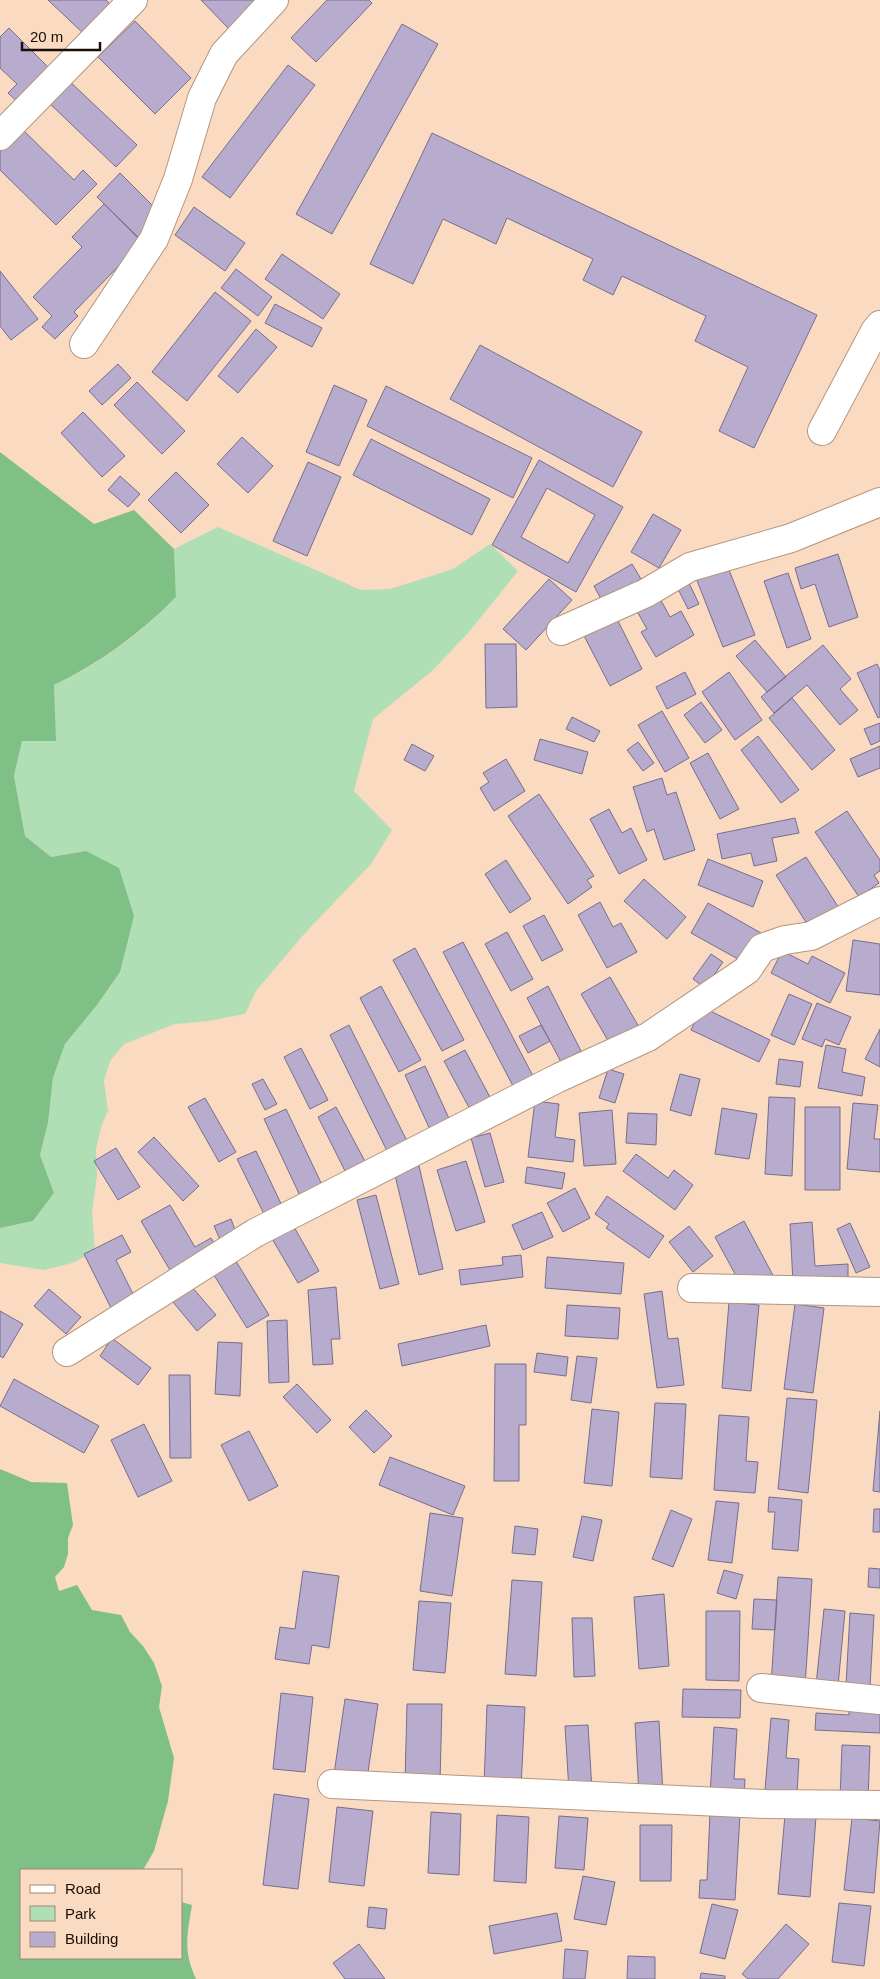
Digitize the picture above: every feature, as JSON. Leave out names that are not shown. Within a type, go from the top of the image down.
[{"type":"street","points":[[0,136],[133,0]]},
{"type":"street","points":[[84,344],[154,239],[178,180],[202,98],[224,54],[274,0]]},
{"type":"street","points":[[822,431],[874,331],[880,325]]},
{"type":"street","points":[[561,631],[646,593],[690,567],[791,538],[880,502]]},
{"type":"street","points":[[67,1352],[255,1233],[558,1078],[648,1037],[747,970],[762,948],[785,940],[811,936],[880,901]]},
{"type":"street","points":[[692,1288],[880,1292]]},
{"type":"street","points":[[762,1688],[880,1700]]},
{"type":"street","points":[[332,1784],[766,1804],[880,1805]]},
{"type":"green space","points":[[0,452],[94,524],[134,510],[174,549],[176,597],[149,623],[104,657],[54,685],[56,741],[22,741],[14,776],[25,836],[51,857],[86,851],[119,868],[134,916],[120,972],[97,1005],[65,1044],[53,1078],[48,1123],[40,1155],[54,1193],[33,1221],[0,1228]]},
{"type":"green space","points":[[218,527],[361,590],[390,589],[453,569],[490,544],[518,571],[468,633],[432,671],[373,719],[354,791],[392,830],[371,864],[305,933],[256,991],[245,1014],[208,1021],[175,1024],[124,1044],[110,1061],[104,1081],[108,1111],[102,1124],[96,1149],[97,1176],[92,1212],[95,1252],[72,1263],[44,1270],[0,1263],[0,1228],[33,1221],[54,1193],[40,1155],[48,1123],[53,1078],[65,1044],[97,1005],[120,972],[86,851],[51,857],[25,836],[14,776],[22,741],[55,741],[54,685],[71,677],[119,647],[163,610],[176,597],[174,549]]},
{"type":"green space","points":[[0,1469],[31,1482],[67,1483],[73,1525],[68,1538],[68,1554],[64,1567],[55,1577],[59,1591],[77,1585],[92,1610],[121,1615],[130,1632],[143,1646],[154,1663],[162,1686],[159,1707],[174,1758],[168,1801],[154,1851],[144,1869],[20,1869],[20,1959],[182,1959],[182,1902],[192,1905],[187,1943],[189,1960],[196,1979],[0,1979]]},
{"type":"building","points":[[48,0],[106,0],[113,7],[85,35]]},
{"type":"building","points":[[201,0],[258,0],[229,29]]},
{"type":"building","points":[[327,0],[369,0],[372,3],[316,62],[291,38]]},
{"type":"building","points":[[135,21],[191,78],[155,114],[98,57]]},
{"type":"building","points":[[402,24],[438,44],[332,234],[296,214]]},
{"type":"building","points":[[9,28],[54,73],[21,105],[8,93],[17,84],[0,68],[0,37]]},
{"type":"building","points":[[288,65],[315,85],[230,198],[202,177]]},
{"type":"building","points":[[66,78],[137,145],[116,167],[46,100]]},
{"type":"building","points":[[21,128],[74,180],[83,170],[97,184],[56,225],[0,170],[0,149]]},
{"type":"building","points":[[432,133],[817,315],[754,448],[719,431],[748,367],[695,341],[706,316],[622,276],[613,295],[583,280],[593,259],[507,218],[496,244],[443,219],[413,284],[370,264]]},
{"type":"building","points":[[120,173],[162,215],[139,238],[97,197]]},
{"type":"building","points":[[104,204],[142,242],[74,312],[78,316],[55,339],[42,327],[52,316],[33,297],[82,247],[72,237]]},
{"type":"building","points":[[194,207],[245,243],[225,271],[175,235]]},
{"type":"building","points":[[282,254],[340,294],[323,319],[265,279]]},
{"type":"building","points":[[236,269],[272,297],[258,316],[221,288]]},
{"type":"building","points":[[0,271],[38,319],[11,340],[0,326]]},
{"type":"building","points":[[215,292],[251,321],[187,401],[152,372]]},
{"type":"building","points":[[275,304],[322,328],[312,347],[265,323]]},
{"type":"building","points":[[256,329],[277,347],[238,393],[218,376]]},
{"type":"building","points":[[480,345],[642,432],[613,487],[450,399]]},
{"type":"building","points":[[118,364],[131,378],[102,405],[89,391]]},
{"type":"building","points":[[137,382],[185,431],[162,454],[114,405]]},
{"type":"building","points":[[334,385],[367,400],[339,466],[306,452]]},
{"type":"building","points":[[386,386],[532,458],[513,498],[367,426]]},
{"type":"building","points":[[83,412],[125,456],[102,477],[61,433]]},
{"type":"building","points":[[242,437],[273,466],[248,493],[217,464]]},
{"type":"building","points":[[371,439],[490,499],[472,535],[353,475]]},
{"type":"building","points":[[539,460],[623,507],[576,592],[492,545]],"holes":[[[547,488],[595,515],[568,563],[521,537]]]},
{"type":"building","points":[[308,462],[341,477],[307,556],[273,541]]},
{"type":"building","points":[[176,472],[209,505],[181,533],[148,500]]},
{"type":"building","points":[[120,476],[140,494],[128,507],[108,490]]},
{"type":"building","points":[[653,514],[681,530],[659,568],[631,552]]},
{"type":"building","points":[[838,554],[858,617],[829,627],[815,584],[801,589],[795,568]]},
{"type":"building","points":[[632,564],[641,579],[602,601],[594,586]]},
{"type":"building","points":[[727,565],[755,635],[723,647],[696,578]]},
{"type":"building","points":[[788,573],[811,639],[787,648],[764,581]]},
{"type":"building","points":[[549,579],[572,600],[526,650],[503,629]]},
{"type":"building","points":[[689,583],[699,604],[688,609],[678,589]]},
{"type":"building","points":[[657,593],[670,617],[681,611],[694,635],[656,657],[641,632],[647,629],[634,606]]},
{"type":"building","points":[[614,613],[642,669],[610,686],[581,630]]},
{"type":"building","points":[[755,640],[786,677],[767,692],[736,656]]},
{"type":"building","points":[[485,644],[516,644],[517,707],[486,708]]},
{"type":"building","points":[[823,645],[851,679],[840,689],[858,710],[840,725],[807,685],[774,713],[761,697]]},
{"type":"building","points":[[877,664],[880,670],[880,717],[878,718],[857,673]]},
{"type":"building","points":[[685,672],[696,694],[667,709],[656,687]]},
{"type":"building","points":[[729,672],[762,720],[735,740],[702,692]]},
{"type":"building","points":[[792,698],[835,750],[812,770],[769,718]]},
{"type":"building","points":[[701,702],[722,730],[705,743],[684,715]]},
{"type":"building","points":[[662,711],[689,758],[665,772],[638,725]]},
{"type":"building","points":[[572,717],[600,731],[594,742],[566,729]]},
{"type":"building","points":[[880,723],[880,741],[871,745],[864,729]]},
{"type":"building","points":[[758,736],[799,790],[781,803],[741,750]]},
{"type":"building","points":[[540,739],[588,752],[582,774],[534,760]]},
{"type":"building","points":[[638,742],[654,763],[643,771],[627,750]]},
{"type":"building","points":[[412,744],[434,756],[425,771],[404,760]]},
{"type":"building","points":[[880,746],[880,768],[858,777],[850,759]]},
{"type":"building","points":[[708,753],[739,809],[720,819],[690,763]]},
{"type":"building","points":[[506,759],[525,791],[494,811],[480,788],[489,782],[483,773]]},
{"type":"building","points":[[662,778],[667,795],[676,792],[695,850],[664,860],[654,829],[647,832],[633,787]]},
{"type":"building","points":[[539,794],[594,876],[587,880],[592,887],[568,904],[508,816]]},
{"type":"building","points":[[609,809],[622,833],[631,828],[647,860],[619,874],[590,819]]},
{"type":"building","points":[[847,811],[880,860],[880,871],[874,875],[879,883],[859,897],[815,832]]},
{"type":"building","points":[[795,818],[799,833],[772,838],[777,861],[754,866],[751,853],[722,859],[717,834]]},
{"type":"building","points":[[806,857],[839,908],[809,927],[776,875]]},
{"type":"building","points":[[708,859],[763,881],[753,907],[698,885]]},
{"type":"building","points":[[506,860],[531,899],[510,913],[485,874]]},
{"type":"building","points":[[644,879],[686,917],[667,939],[624,901]]},
{"type":"building","points":[[600,902],[613,927],[621,923],[637,952],[607,968],[578,915]]},
{"type":"building","points":[[708,903],[761,933],[745,963],[691,933]]},
{"type":"building","points":[[544,915],[563,950],[542,961],[523,926]]},
{"type":"building","points":[[507,932],[533,979],[511,991],[485,944]]},
{"type":"building","points":[[853,940],[880,944],[880,995],[846,991]]},
{"type":"building","points":[[463,942],[533,1076],[513,1086],[443,952]]},
{"type":"building","points":[[415,948],[464,1040],[442,1051],[393,960]]},
{"type":"building","points":[[782,951],[808,964],[812,956],[845,973],[830,1003],[771,973]]},
{"type":"building","points":[[711,954],[723,962],[705,988],[693,979]]},
{"type":"building","points":[[610,977],[639,1027],[610,1044],[581,994]]},
{"type":"building","points":[[381,986],[421,1060],[399,1072],[360,998]]},
{"type":"building","points":[[548,986],[581,1051],[561,1062],[527,998]]},
{"type":"building","points":[[789,994],[812,1004],[794,1045],[771,1035]]},
{"type":"building","points":[[817,1003],[851,1017],[839,1045],[825,1039],[822,1047],[802,1039]]},
{"type":"building","points":[[702,1007],[770,1040],[759,1062],[691,1030]]},
{"type":"building","points":[[349,1025],[409,1145],[389,1155],[330,1035]]},
{"type":"building","points":[[541,1025],[550,1041],[528,1053],[519,1036]]},
{"type":"building","points":[[880,1029],[880,1067],[865,1059]]},
{"type":"building","points":[[826,1045],[846,1049],[842,1072],[865,1077],[862,1096],[818,1088]]},
{"type":"building","points":[[301,1048],[328,1100],[310,1109],[284,1057]]},
{"type":"building","points":[[465,1050],[493,1103],[473,1115],[444,1061]]},
{"type":"building","points":[[779,1059],[803,1062],[800,1087],[776,1084]]},
{"type":"building","points":[[425,1066],[452,1125],[432,1134],[405,1075]]},
{"type":"building","points":[[608,1069],[624,1074],[615,1103],[599,1098]]},
{"type":"building","points":[[680,1074],[700,1079],[691,1116],[670,1110]]},
{"type":"building","points":[[263,1079],[277,1104],[265,1110],[252,1084]]},
{"type":"building","points":[[769,1097],[795,1098],[792,1176],[765,1174]]},
{"type":"building","points":[[205,1098],[236,1152],[219,1162],[188,1107]]},
{"type":"building","points":[[535,1101],[559,1104],[555,1137],[575,1140],[573,1162],[528,1157]]},
{"type":"building","points":[[853,1103],[878,1105],[874,1139],[880,1139],[880,1172],[847,1169]]},
{"type":"building","points":[[336,1107],[368,1167],[348,1177],[318,1117]]},
{"type":"building","points":[[805,1107],[840,1107],[840,1190],[805,1190]]},
{"type":"building","points":[[722,1108],[757,1114],[749,1159],[715,1154]]},
{"type":"building","points":[[286,1109],[324,1189],[302,1200],[264,1119]]},
{"type":"building","points":[[612,1110],[616,1164],[584,1166],[579,1113]]},
{"type":"building","points":[[628,1113],[657,1114],[656,1145],[626,1143]]},
{"type":"building","points":[[490,1133],[504,1182],[485,1187],[471,1138]]},
{"type":"building","points":[[154,1137],[199,1186],[183,1201],[138,1152]]},
{"type":"building","points":[[116,1148],[140,1187],[118,1200],[94,1161]]},
{"type":"building","points":[[256,1151],[284,1210],[266,1218],[237,1159]]},
{"type":"building","points":[[636,1154],[668,1178],[674,1170],[693,1185],[675,1210],[623,1171]]},
{"type":"building","points":[[466,1161],[485,1222],[456,1231],[437,1170]]},
{"type":"building","points":[[419,1166],[443,1269],[419,1275],[394,1171]]},
{"type":"building","points":[[527,1167],[565,1173],[562,1189],[525,1183]]},
{"type":"building","points":[[575,1188],[590,1218],[563,1232],[547,1203]]},
{"type":"building","points":[[376,1195],[399,1284],[380,1289],[357,1200]]},
{"type":"building","points":[[607,1196],[664,1236],[649,1258],[606,1228],[609,1224],[595,1214]]},
{"type":"building","points":[[170,1205],[195,1247],[211,1238],[219,1251],[174,1277],[141,1221]]},
{"type":"building","points":[[542,1212],[553,1237],[523,1250],[512,1225]]},
{"type":"building","points":[[231,1219],[237,1235],[221,1242],[214,1226]]},
{"type":"building","points":[[744,1221],[776,1281],[741,1285],[715,1237]]},
{"type":"building","points":[[812,1222],[815,1266],[848,1264],[848,1280],[793,1283],[790,1224]]},
{"type":"building","points":[[850,1223],[870,1267],[856,1273],[837,1229]]},
{"type":"building","points":[[293,1225],[319,1271],[298,1283],[271,1237]]},
{"type":"building","points":[[689,1226],[713,1256],[693,1272],[669,1242]]},
{"type":"building","points":[[122,1235],[131,1252],[116,1260],[136,1300],[113,1312],[84,1254]]},
{"type":"building","points":[[521,1255],[523,1277],[461,1285],[459,1270],[503,1265],[502,1257]]},
{"type":"building","points":[[547,1257],[624,1263],[621,1294],[545,1288]]},
{"type":"building","points":[[234,1258],[269,1315],[247,1328],[212,1272]]},
{"type":"building","points":[[186,1280],[216,1315],[197,1331],[168,1296]]},
{"type":"building","points":[[336,1287],[340,1339],[331,1339],[333,1364],[313,1365],[308,1290]]},
{"type":"building","points":[[49,1289],[81,1317],[66,1334],[34,1306]]},
{"type":"building","points":[[662,1291],[668,1339],[678,1338],[684,1385],[657,1388],[644,1294]]},
{"type":"building","points":[[729,1302],[759,1305],[751,1391],[722,1388]]},
{"type":"building","points":[[795,1304],[824,1308],[813,1393],[784,1389]]},
{"type":"building","points":[[567,1305],[620,1308],[618,1339],[565,1336]]},
{"type":"building","points":[[0,1311],[23,1324],[3,1358],[0,1356]]},
{"type":"building","points":[[287,1320],[289,1382],[269,1383],[267,1321]]},
{"type":"building","points":[[486,1325],[490,1346],[402,1366],[398,1344]]},
{"type":"building","points":[[112,1338],[151,1368],[138,1385],[100,1356]]},
{"type":"building","points":[[218,1342],[242,1343],[240,1396],[215,1394]]},
{"type":"building","points":[[537,1353],[568,1357],[566,1376],[534,1372]]},
{"type":"building","points":[[577,1356],[597,1358],[591,1403],[571,1400]]},
{"type":"building","points":[[495,1364],[526,1364],[526,1425],[519,1425],[519,1481],[494,1481]]},
{"type":"building","points":[[169,1375],[190,1375],[191,1458],[170,1458]]},
{"type":"building","points":[[14,1379],[99,1426],[84,1453],[0,1406]]},
{"type":"building","points":[[297,1384],[331,1420],[317,1433],[283,1397]]},
{"type":"building","points":[[787,1398],[817,1400],[808,1493],[778,1489]]},
{"type":"building","points":[[655,1403],[686,1404],[682,1479],[650,1477]]},
{"type":"building","points":[[592,1409],[619,1412],[612,1486],[584,1483]]},
{"type":"building","points":[[366,1410],[392,1436],[374,1453],[349,1427]]},
{"type":"building","points":[[880,1411],[880,1492],[873,1491]]},
{"type":"building","points":[[719,1415],[749,1417],[746,1461],[758,1462],[755,1493],[714,1490]]},
{"type":"building","points":[[144,1424],[172,1481],[138,1497],[111,1440]]},
{"type":"building","points":[[249,1431],[278,1486],[249,1501],[221,1445]]},
{"type":"building","points":[[390,1457],[465,1486],[453,1515],[379,1485]]},
{"type":"building","points":[[769,1497],[802,1500],[798,1551],[772,1549],[775,1512],[768,1512]]},
{"type":"building","points":[[716,1501],[739,1503],[732,1563],[708,1560]]},
{"type":"building","points":[[874,1509],[880,1509],[880,1532],[873,1532]]},
{"type":"building","points":[[671,1510],[692,1519],[673,1567],[652,1559]]},
{"type":"building","points":[[430,1513],[463,1518],[452,1596],[420,1591]]},
{"type":"building","points":[[582,1516],[602,1520],[593,1561],[573,1557]]},
{"type":"building","points":[[515,1526],[538,1529],[535,1555],[512,1553]]},
{"type":"building","points":[[869,1568],[880,1569],[880,1588],[868,1587]]},
{"type":"building","points":[[724,1570],[743,1575],[736,1599],[717,1593]]},
{"type":"building","points":[[303,1571],[339,1576],[329,1648],[312,1645],[309,1664],[275,1659],[280,1627],[295,1629]]},
{"type":"building","points":[[778,1577],[812,1579],[805,1687],[771,1685]]},
{"type":"building","points":[[512,1580],[542,1582],[536,1676],[505,1674]]},
{"type":"building","points":[[664,1594],[669,1666],[639,1669],[634,1597]]},
{"type":"building","points":[[754,1599],[777,1600],[775,1630],[752,1629]]},
{"type":"building","points":[[419,1601],[451,1603],[445,1673],[413,1670]]},
{"type":"building","points":[[824,1609],[845,1611],[838,1686],[816,1685]]},
{"type":"building","points":[[706,1611],[740,1611],[739,1681],[706,1680]]},
{"type":"building","points":[[850,1613],[874,1615],[870,1687],[846,1685]]},
{"type":"building","points":[[572,1618],[592,1618],[595,1676],[574,1677]]},
{"type":"building","points":[[683,1689],[741,1690],[740,1718],[682,1717]]},
{"type":"building","points":[[281,1693],[313,1697],[305,1772],[273,1769]]},
{"type":"building","points":[[345,1699],[378,1704],[367,1779],[334,1774]]},
{"type":"building","points":[[407,1704],[442,1704],[440,1782],[405,1782]]},
{"type":"building","points":[[487,1705],[525,1707],[521,1787],[484,1786]]},
{"type":"building","points":[[849,1705],[880,1706],[880,1733],[815,1730],[816,1713],[849,1715]]},
{"type":"building","points":[[771,1718],[789,1720],[786,1758],[799,1759],[797,1793],[765,1790]]},
{"type":"building","points":[[659,1721],[663,1794],[639,1795],[635,1723]]},
{"type":"building","points":[[588,1725],[592,1790],[569,1791],[565,1726]]},
{"type":"building","points":[[714,1727],[737,1729],[734,1779],[745,1779],[744,1798],[710,1796]]},
{"type":"building","points":[[842,1745],[870,1746],[868,1800],[840,1799]]},
{"type":"building","points":[[274,1794],[309,1799],[298,1889],[263,1885]]},
{"type":"building","points":[[337,1807],[373,1811],[364,1886],[329,1882]]},
{"type":"building","points":[[431,1812],[461,1814],[459,1875],[428,1873]]},
{"type":"building","points":[[710,1813],[740,1814],[735,1900],[699,1898],[700,1880],[707,1880]]},
{"type":"building","points":[[497,1815],[529,1817],[526,1883],[494,1881]]},
{"type":"building","points":[[785,1815],[816,1817],[810,1897],[778,1894]]},
{"type":"building","points":[[559,1816],[588,1818],[584,1870],[555,1868]]},
{"type":"building","points":[[852,1818],[880,1821],[874,1893],[844,1890]]},
{"type":"building","points":[[640,1825],[672,1825],[671,1881],[640,1881]]},
{"type":"building","points":[[583,1876],[615,1882],[606,1925],[574,1919]]},
{"type":"building","points":[[839,1903],[871,1906],[864,1966],[832,1962]]},
{"type":"building","points":[[712,1904],[738,1910],[725,1959],[700,1953]]},
{"type":"building","points":[[369,1907],[387,1909],[385,1929],[367,1927]]},
{"type":"building","points":[[557,1913],[562,1941],[494,1954],[489,1926]]},
{"type":"building","points":[[786,1924],[809,1944],[778,1979],[748,1979],[742,1974]]},
{"type":"building","points":[[359,1944],[385,1979],[345,1979],[333,1963]]},
{"type":"building","points":[[565,1949],[588,1951],[585,1979],[563,1979]]},
{"type":"building","points":[[628,1956],[655,1957],[655,1979],[627,1979]]},
{"type":"building","points":[[701,1973],[725,1976],[725,1979],[700,1979]]}]
